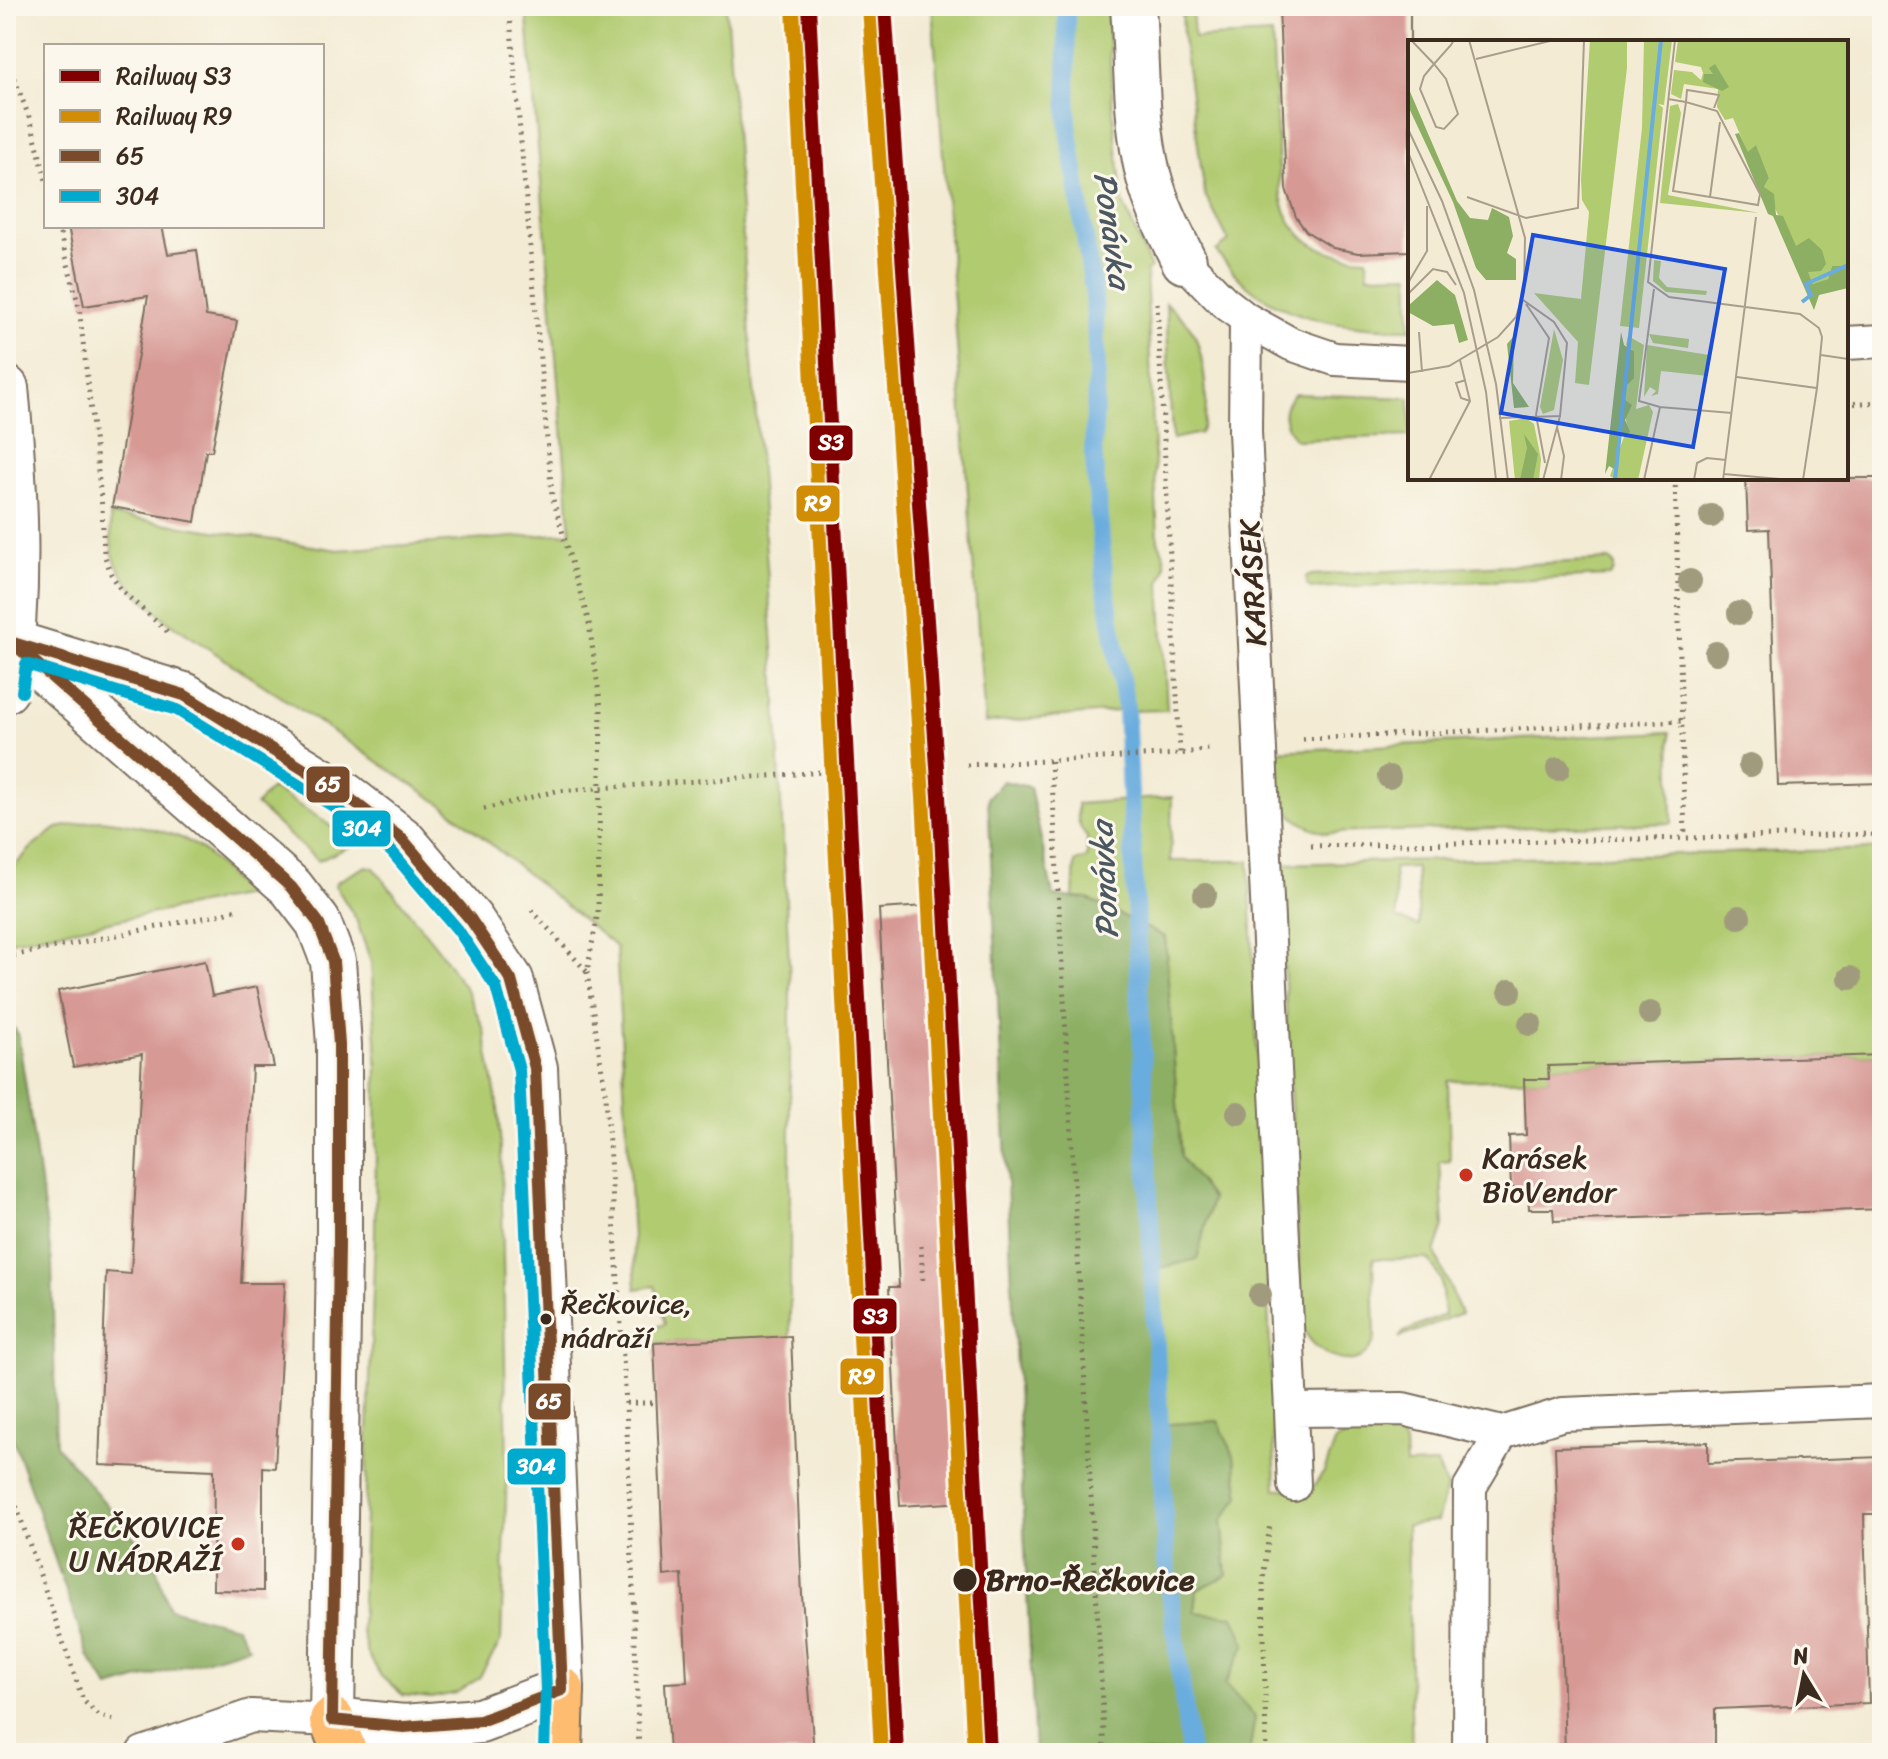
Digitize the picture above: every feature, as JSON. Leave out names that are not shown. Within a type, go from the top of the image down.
[{"type":"highway","points":[[560,1753],[562,1690]]},
{"type":"street","points":[[1133,6],[1143,146],[1148,175],[1184,261]]},
{"type":"street","points":[[6,388],[14,468],[17,555],[13,643],[6,690]]},
{"type":"street","points":[[13,643],[184,695],[345,795],[403,840],[471,920],[511,980],[535,1068],[562,1690],[480,1721],[339,1736],[339,1045],[333,961],[318,922],[291,887],[13,643]]},
{"type":"lane","points":[[1184,261],[1222,300],[1246,319],[1291,344],[1335,359],[1408,363]]},
{"type":"lane","name":"KARÁSEK","points":[[1246,319],[1245,431],[1262,741],[1294,1485]]},
{"type":"lane","points":[[1848,343],[1882,341]]},
{"type":"lane","points":[[1291,1410],[1403,1409],[1502,1433],[1563,1414],[1882,1401]]},
{"type":"lane","points":[[1469,1753],[1470,1487],[1502,1433]]},
{"type":"lane","points":[[143,1753],[251,1716],[339,1736]]},
{"type":"path","points":[[509,6],[552,496],[589,623],[601,708],[598,912],[587,972],[606,1097],[626,1403],[639,1753]]},
{"type":"path","points":[[6,56],[32,125],[44,172]]},
{"type":"path","points":[[59,228],[79,307],[102,507],[104,554],[111,574],[122,591],[172,636]]},
{"type":"path","points":[[1180,754],[1155,277],[1184,261]]},
{"type":"path","points":[[1848,404],[1882,402]]},
{"type":"path","points":[[1675,480],[1685,838]]},
{"type":"path","points":[[967,765],[1180,754],[1262,741],[1682,721]]},
{"type":"path","points":[[1051,761],[1105,1753]]},
{"type":"path","points":[[484,809],[556,791],[824,772]]},
{"type":"path","points":[[1266,847],[1879,834]]},
{"type":"path","points":[[522,899],[587,972]]},
{"type":"path","points":[[6,957],[241,908]]},
{"type":"path","points":[[921,1246],[923,1285]]},
{"type":"path","points":[[626,1403],[656,1403]]},
{"type":"path","points":[[6,1476],[83,1700],[98,1715],[117,1721]]},
{"type":"path","points":[[1266,1753],[1263,1581],[1269,1525],[1294,1485]]},
{"type":"green space","points":[[526,6],[726,6],[774,662],[790,982],[790,1337],[654,1343],[649,1329],[665,1324],[655,1286],[636,1289],[616,947],[447,808],[166,620],[121,573],[112,549],[110,515],[338,550],[571,533]]},
{"type":"green space","points":[[932,6],[1107,6],[1113,112],[1123,203],[1151,268],[1146,271],[1158,541],[1165,561],[1160,582],[1167,710],[1117,711],[985,723]]},
{"type":"green space","points":[[1182,6],[1192,6],[1194,38],[1272,34],[1280,189],[1290,221],[1309,242],[1321,248],[1351,257],[1367,258],[1368,275],[1408,274],[1408,329],[1344,325],[1302,315],[1263,297],[1233,273],[1216,251],[1229,241],[1205,195],[1183,38]]},
{"type":"green space","points":[[1166,303],[1187,323],[1196,339],[1206,397],[1204,424],[1200,433],[1172,439]]},
{"type":"green space","points":[[1295,394],[1408,398],[1408,436],[1296,440],[1288,429],[1285,417],[1286,405]]},
{"type":"green space","points":[[1609,560],[1614,565],[1610,576],[1311,588],[1306,584],[1306,577],[1311,575]]},
{"type":"green space","points":[[1670,732],[1672,823],[1326,833],[1298,821],[1289,813],[1283,804],[1277,781],[1275,751]]},
{"type":"green space","points":[[1003,781],[1030,787],[1053,896],[1088,899],[1165,937],[1181,1158],[1212,1199],[1197,1259],[1149,1271],[1154,1425],[1218,1421],[1234,1456],[1240,1496],[1222,1520],[1227,1575],[1197,1590],[1195,1612],[1234,1616],[1246,1644],[1225,1684],[1255,1717],[1249,1753],[1035,1753],[988,797]]},
{"type":"green space","points":[[271,788],[355,844],[318,861],[256,805]]},
{"type":"green space","points":[[1172,797],[1170,861],[1249,861],[1276,1489],[1312,1488],[1324,1472],[1336,1440],[1370,1429],[1398,1432],[1405,1444],[1406,1465],[1437,1464],[1447,1488],[1437,1521],[1407,1526],[1412,1753],[1249,1753],[1255,1717],[1225,1685],[1195,1613],[1197,1590],[1227,1575],[1222,1520],[1240,1496],[1218,1421],[1154,1425],[1149,1270],[1212,1199],[1181,1158],[1165,938],[1073,898],[1075,862],[1087,858],[1087,837],[1079,822],[1077,804]]},
{"type":"green space","points":[[100,820],[144,827],[186,840],[211,857],[246,895],[6,942],[6,876],[31,848],[57,828]]},
{"type":"green space","points":[[1882,849],[1882,1055],[1549,1066],[1549,1079],[1448,1081],[1450,1161],[1440,1162],[1444,1226],[1435,1253],[1461,1313],[1399,1338],[1404,1332],[1444,1315],[1441,1280],[1428,1259],[1373,1259],[1375,1337],[1369,1350],[1361,1357],[1339,1359],[1317,1347],[1302,1325],[1279,864]],"holes":[[[1416,867],[1419,926],[1397,919],[1394,868]]]},
{"type":"green space","points":[[366,866],[374,868],[467,991],[484,1030],[498,1108],[507,1467],[501,1641],[479,1678],[456,1693],[431,1698],[403,1695],[381,1676],[367,1652],[361,1629],[375,1235],[377,1056],[371,962],[356,919],[335,885]]},
{"type":"green space","points":[[6,1017],[18,1034],[52,1262],[56,1445],[154,1561],[169,1609],[236,1626],[249,1647],[109,1688],[89,1657],[13,1439],[6,1406]]},
{"type":"building","points":[[1279,6],[1410,6],[1408,251],[1358,253],[1333,248],[1306,231],[1296,217],[1286,189]]},
{"type":"building","points":[[68,228],[162,228],[168,254],[197,250],[206,316],[237,321],[212,451],[206,451],[195,522],[112,507],[148,296],[84,306]]},
{"type":"building","points":[[1882,478],[1882,783],[1778,786],[1769,529],[1748,530],[1746,480]]},
{"type":"building","points":[[926,906],[947,1284],[954,1284],[965,1502],[900,1506],[889,1287],[899,1287],[879,909]]},
{"type":"building","points":[[205,961],[212,996],[257,987],[274,1067],[252,1067],[241,1283],[285,1283],[275,1468],[263,1467],[263,1591],[213,1590],[214,1470],[99,1465],[106,1272],[131,1274],[142,1054],[73,1067],[58,991]]},
{"type":"building","points":[[1882,1055],[1882,1209],[1554,1221],[1553,1209],[1529,1209],[1528,1188],[1511,1188],[1509,1136],[1526,1135],[1524,1079],[1549,1079],[1548,1066]]},
{"type":"building","points":[[791,1336],[802,1596],[814,1753],[669,1753],[665,1683],[687,1682],[682,1574],[664,1576],[654,1343]]},
{"type":"building","points":[[1708,1442],[1708,1463],[1882,1457],[1882,1514],[1864,1514],[1869,1703],[1715,1709],[1715,1753],[1565,1753],[1555,1447]]},
{"type":"waterway","name":"Ponávka","points":[[1066,6],[1068,124],[1094,297],[1097,370],[1093,448],[1105,585],[1126,708],[1166,1559],[1190,1753]]},
{"type":"rail line","name":"S3","points":[[809,6],[897,1753]]},
{"type":"rail line","name":"S3","points":[[885,6],[939,796],[990,1753]]},
{"type":"rail line","name":"R9","points":[[793,7],[881,1753]]},
{"type":"rail line","name":"R9","points":[[869,7],[923,797],[974,1753]]},
{"type":"transit line","name":"65","points":[[13,643],[184,695],[345,795],[403,840],[471,920],[511,980],[535,1068],[562,1690],[480,1721],[404,1727],[332,1720],[339,1245],[339,1045],[333,961],[318,922],[291,887],[13,643]]},
{"type":"transit line","name":"304","points":[[22,692],[26,664],[177,710],[336,808],[392,852],[458,930],[496,987],[519,1070],[546,1690],[544,1752]]},
{"type":"place","name":"Karásek BioVendor","points":[[1466,1175]]},
{"type":"place","name":"Řečkovice, nádraží","points":[[546,1319]]},
{"type":"place","name":"ŘEČKOVICE U NÁDRAŽÍ","points":[[238,1544]]},
{"type":"place","name":"Brno-Řečkovice","points":[[965,1580]]}]
